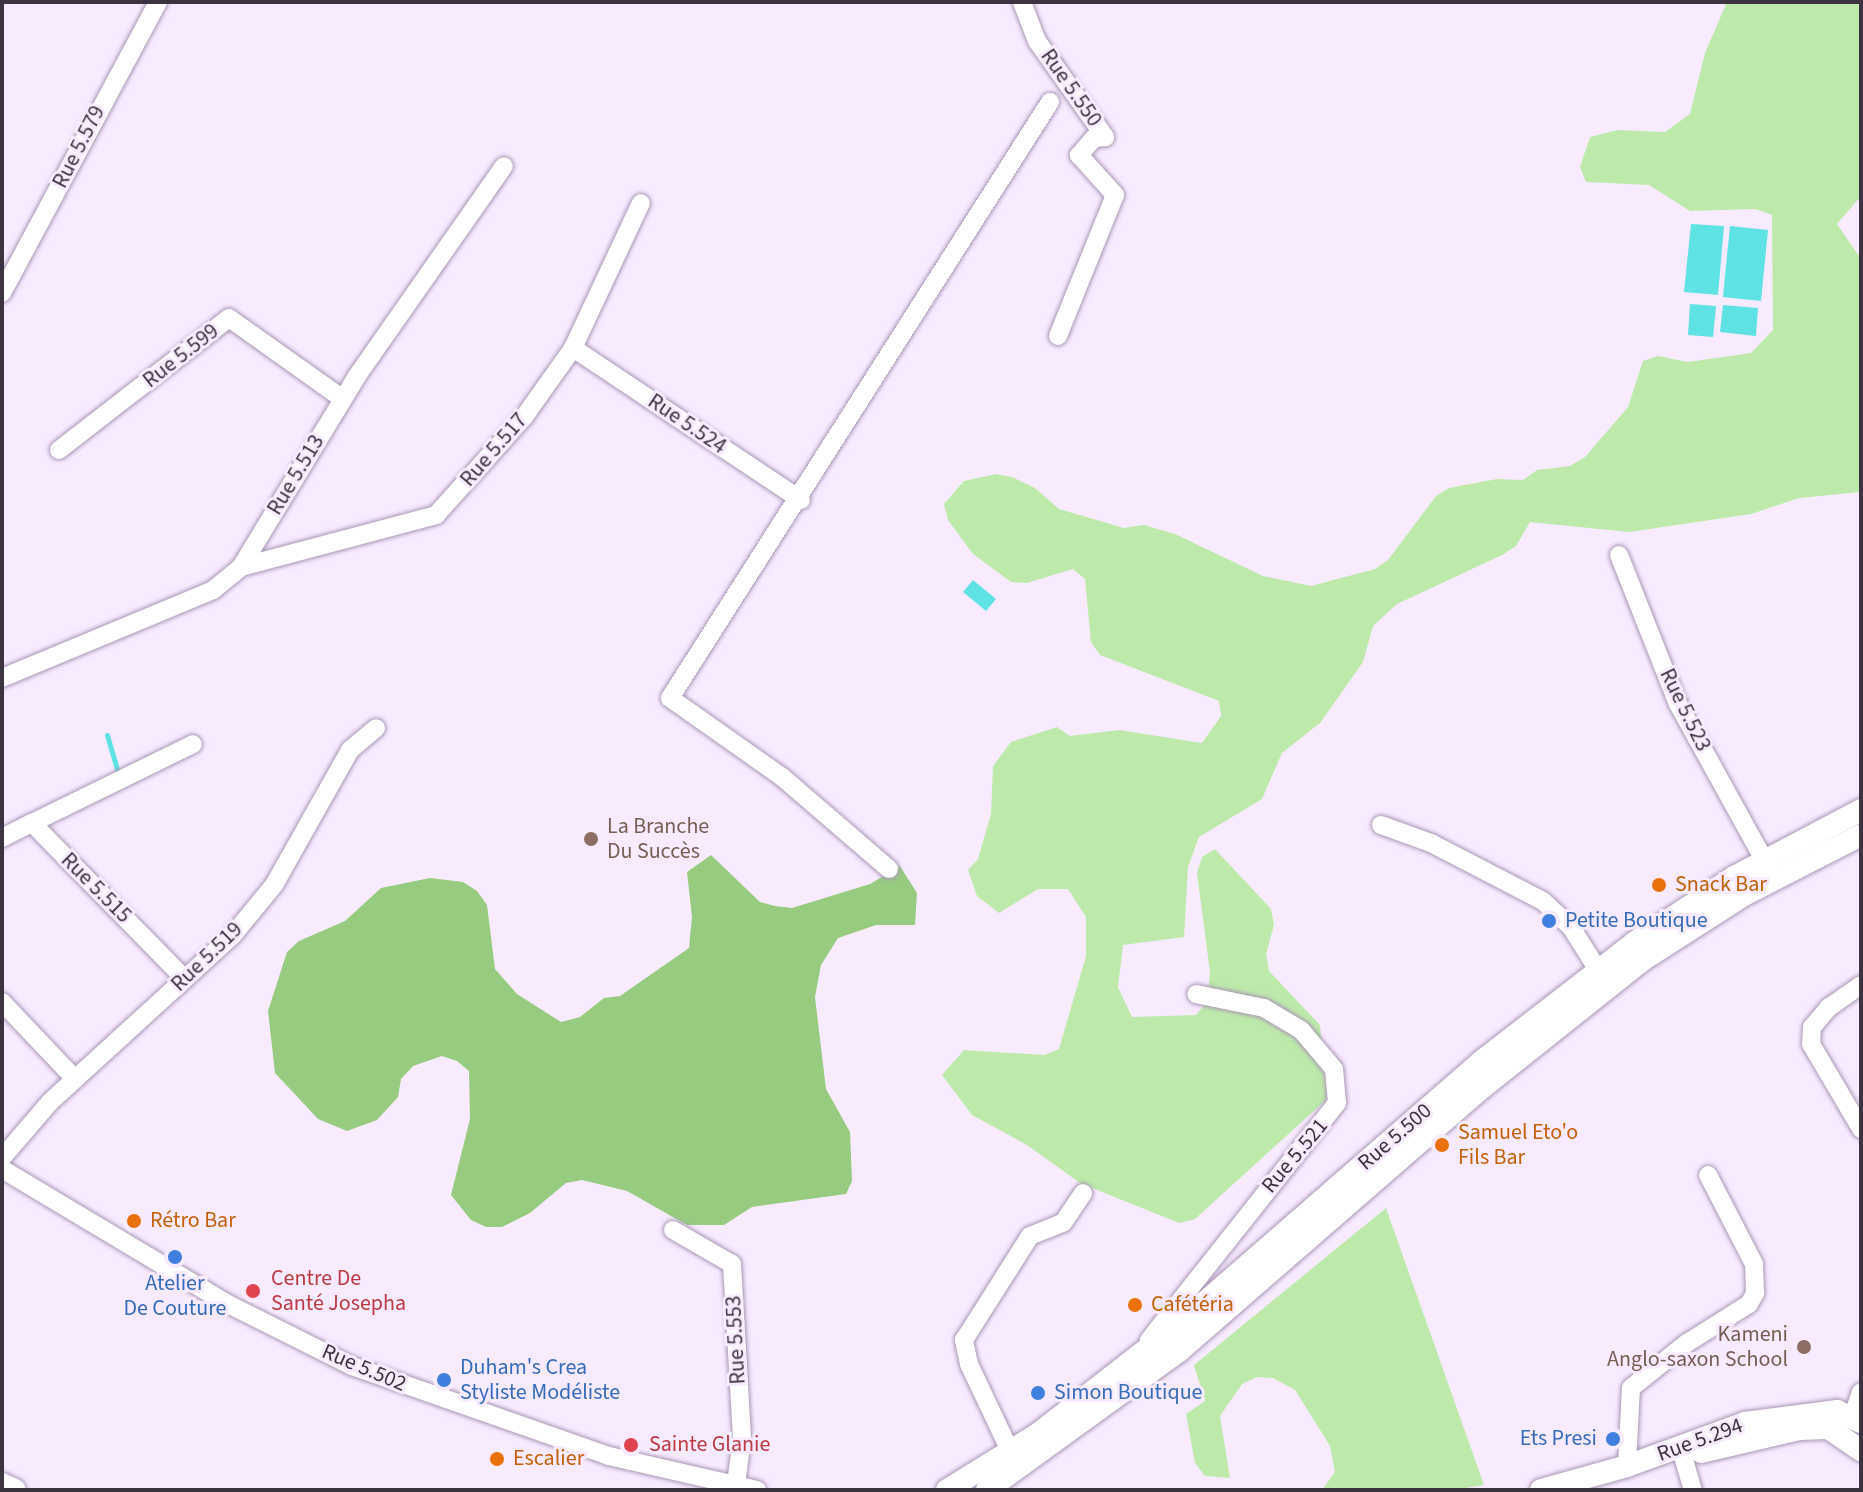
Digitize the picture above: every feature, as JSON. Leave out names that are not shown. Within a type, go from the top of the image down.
[{"type":"main road","name":"Rue 5.500","points":[[987,1490],[1179,1351],[1483,1087],[1644,959],[1744,895],[1851,838],[1861,810]]},
{"type":"main road","name":"Rue 5.500","points":[[947,1490],[1011,1453],[1129,1364],[1482,1061],[1598,970],[1764,860],[1851,838]]},
{"type":"main road","name":"Rue 5.294","points":[[1541,1490],[1627,1466],[1745,1423],[1796,1413],[1857,1419]]},
{"type":"main road","name":"Rue 5.294","points":[[1586,1490],[1683,1456],[1814,1429],[1841,1433],[1861,1450]]},
{"type":"main road","points":[[2,1484],[15,1490]]},
{"type":"street","name":"Rue 5.579","points":[[2,293],[158,2]]},
{"type":"street","name":"Rue 5.550","points":[[1022,2],[1037,41],[1105,137],[1094,138],[1079,155],[1115,195],[1058,336]]},
{"type":"street","points":[[889,869],[782,777],[670,698],[801,500],[1050,102]]},
{"type":"street","name":"Rue 5.513","points":[[2,678],[213,590],[241,567],[343,399],[504,166]]},
{"type":"street","name":"Rue 5.517","points":[[241,567],[436,515],[524,417],[573,348],[641,203]]},
{"type":"street","name":"Rue 5.599","points":[[59,450],[229,318],[343,399]]},
{"type":"street","name":"Rue 5.524","points":[[573,348],[801,500]]},
{"type":"street","name":"Rue 5.523","points":[[1619,555],[1678,704],[1764,860]]},
{"type":"street","name":"Rue 5.519","points":[[2,1158],[75,1079],[183,977],[232,936],[274,885],[350,750],[376,728]]},
{"type":"street","points":[[2,838],[193,744]]},
{"type":"street","name":"Rue 5.515","points":[[32,823],[183,977]]},
{"type":"street","points":[[1381,825],[1431,843],[1543,901],[1571,927],[1598,970]]},
{"type":"street","points":[[1861,985],[1829,1007],[1812,1027],[1811,1044],[1861,1129]]},
{"type":"street","name":"Rue 5.521","points":[[1129,1364],[1337,1103],[1334,1069],[1301,1030],[1264,1008],[1196,994]]},
{"type":"street","points":[[2,1002],[75,1079]]},
{"type":"street","name":"Rue 5.502","points":[[2,1169],[228,1304],[352,1366],[609,1456],[757,1490]]},
{"type":"street","points":[[1627,1466],[1631,1388],[1687,1343],[1749,1304],[1755,1293],[1754,1264],[1708,1175]]},
{"type":"street","points":[[1011,1453],[969,1364],[964,1340],[1030,1236],[1063,1223],[1083,1193]]},
{"type":"street","name":"Rue 5.553","points":[[673,1230],[732,1264],[742,1439],[736,1484]]},
{"type":"street","points":[[1857,1419],[1861,1392]]},
{"type":"street","points":[[1683,1456],[1693,1490]]},
{"type":"shaded area","points":[[1727,2],[1861,2],[1861,196],[1837,224],[1861,259],[1861,492],[1799,498],[1751,514],[1629,532],[1530,522],[1516,546],[1502,555],[1397,604],[1373,626],[1363,662],[1320,723],[1282,753],[1262,799],[1199,837],[1188,867],[1184,937],[1123,945],[1118,987],[1132,1017],[1196,1015],[1207,1002],[1210,972],[1197,873],[1202,857],[1215,849],[1271,909],[1274,925],[1266,954],[1269,971],[1320,1025],[1327,1099],[1195,1219],[1179,1223],[1080,1183],[1027,1145],[972,1115],[942,1075],[964,1050],[1044,1055],[1059,1049],[1086,956],[1086,917],[1068,889],[1038,889],[999,913],[977,896],[968,870],[978,859],[991,814],[993,766],[1011,742],[1057,727],[1070,736],[1119,730],[1202,743],[1221,716],[1219,701],[1100,655],[1091,642],[1085,579],[1073,569],[1027,583],[1011,582],[973,554],[948,520],[944,504],[964,481],[996,474],[1012,477],[1035,488],[1059,509],[1124,528],[1144,525],[1175,534],[1263,576],[1311,586],[1375,569],[1388,560],[1436,496],[1449,488],[1497,479],[1523,480],[1537,470],[1570,466],[1585,457],[1628,407],[1643,361],[1658,356],[1688,362],[1751,353],[1773,330],[1772,215],[1755,209],[1690,211],[1649,185],[1586,182],[1580,167],[1590,137],[1618,130],[1665,132],[1690,114],[1705,53]]},
{"type":"shaded area","points":[[1691,224],[1724,226],[1718,295],[1684,292]]},
{"type":"shaded area","points":[[1730,226],[1768,230],[1761,301],[1723,297]]},
{"type":"shaded area","points":[[1690,304],[1716,306],[1713,337],[1688,335]]},
{"type":"shaded area","points":[[1723,305],[1758,308],[1756,336],[1720,332]]},
{"type":"shaded area","points":[[973,580],[996,599],[986,611],[963,592]]},
{"type":"shaded area","points":[[711,855],[760,902],[775,906],[792,908],[870,884],[900,866],[917,893],[915,925],[876,925],[838,938],[821,965],[815,997],[826,1089],[850,1132],[852,1181],[846,1194],[752,1207],[724,1225],[687,1225],[627,1191],[582,1180],[566,1183],[530,1213],[502,1227],[486,1227],[471,1220],[451,1195],[470,1119],[469,1071],[457,1061],[442,1056],[413,1066],[401,1079],[398,1097],[377,1120],[347,1131],[318,1119],[275,1073],[268,1011],[287,952],[299,941],[345,921],[381,888],[430,878],[463,882],[477,891],[487,905],[495,969],[517,994],[561,1022],[580,1017],[604,998],[620,996],[689,948],[692,917],[687,872]]},
{"type":"shaded area","points":[[1386,1208],[1484,1485],[1453,1490],[1322,1490],[1335,1472],[1330,1446],[1295,1390],[1273,1378],[1257,1377],[1242,1384],[1220,1416],[1230,1478],[1205,1476],[1195,1463],[1186,1414],[1205,1401],[1194,1365]]},
{"type":"waterway","points":[[107,735],[119,776]]},
{"type":"place","name":"La Branche Du Succès","points":[[591,839]]},
{"type":"place","name":"Snack Bar","points":[[1659,885]]},
{"type":"place","name":"Petite Boutique","points":[[1549,921]]},
{"type":"place","name":"Samuel Eto'o Fils Bar","points":[[1442,1145]]},
{"type":"place","name":"Rétro Bar","points":[[134,1221]]},
{"type":"place","name":"Atelier De Couture","points":[[175,1257]]},
{"type":"place","name":"Centre De Santé Josepha","points":[[253,1291]]},
{"type":"place","name":"Cafétéria","points":[[1135,1305]]},
{"type":"place","name":"Kameni Anglo-saxon School","points":[[1804,1347]]},
{"type":"place","name":"Duham's Crea Styliste Modéliste","points":[[444,1380]]},
{"type":"place","name":"Simon Boutique","points":[[1038,1393]]},
{"type":"place","name":"Ets Presi","points":[[1613,1439]]},
{"type":"place","name":"Sainte Glanie","points":[[631,1445]]},
{"type":"place","name":"Escalier","points":[[497,1459]]}]
